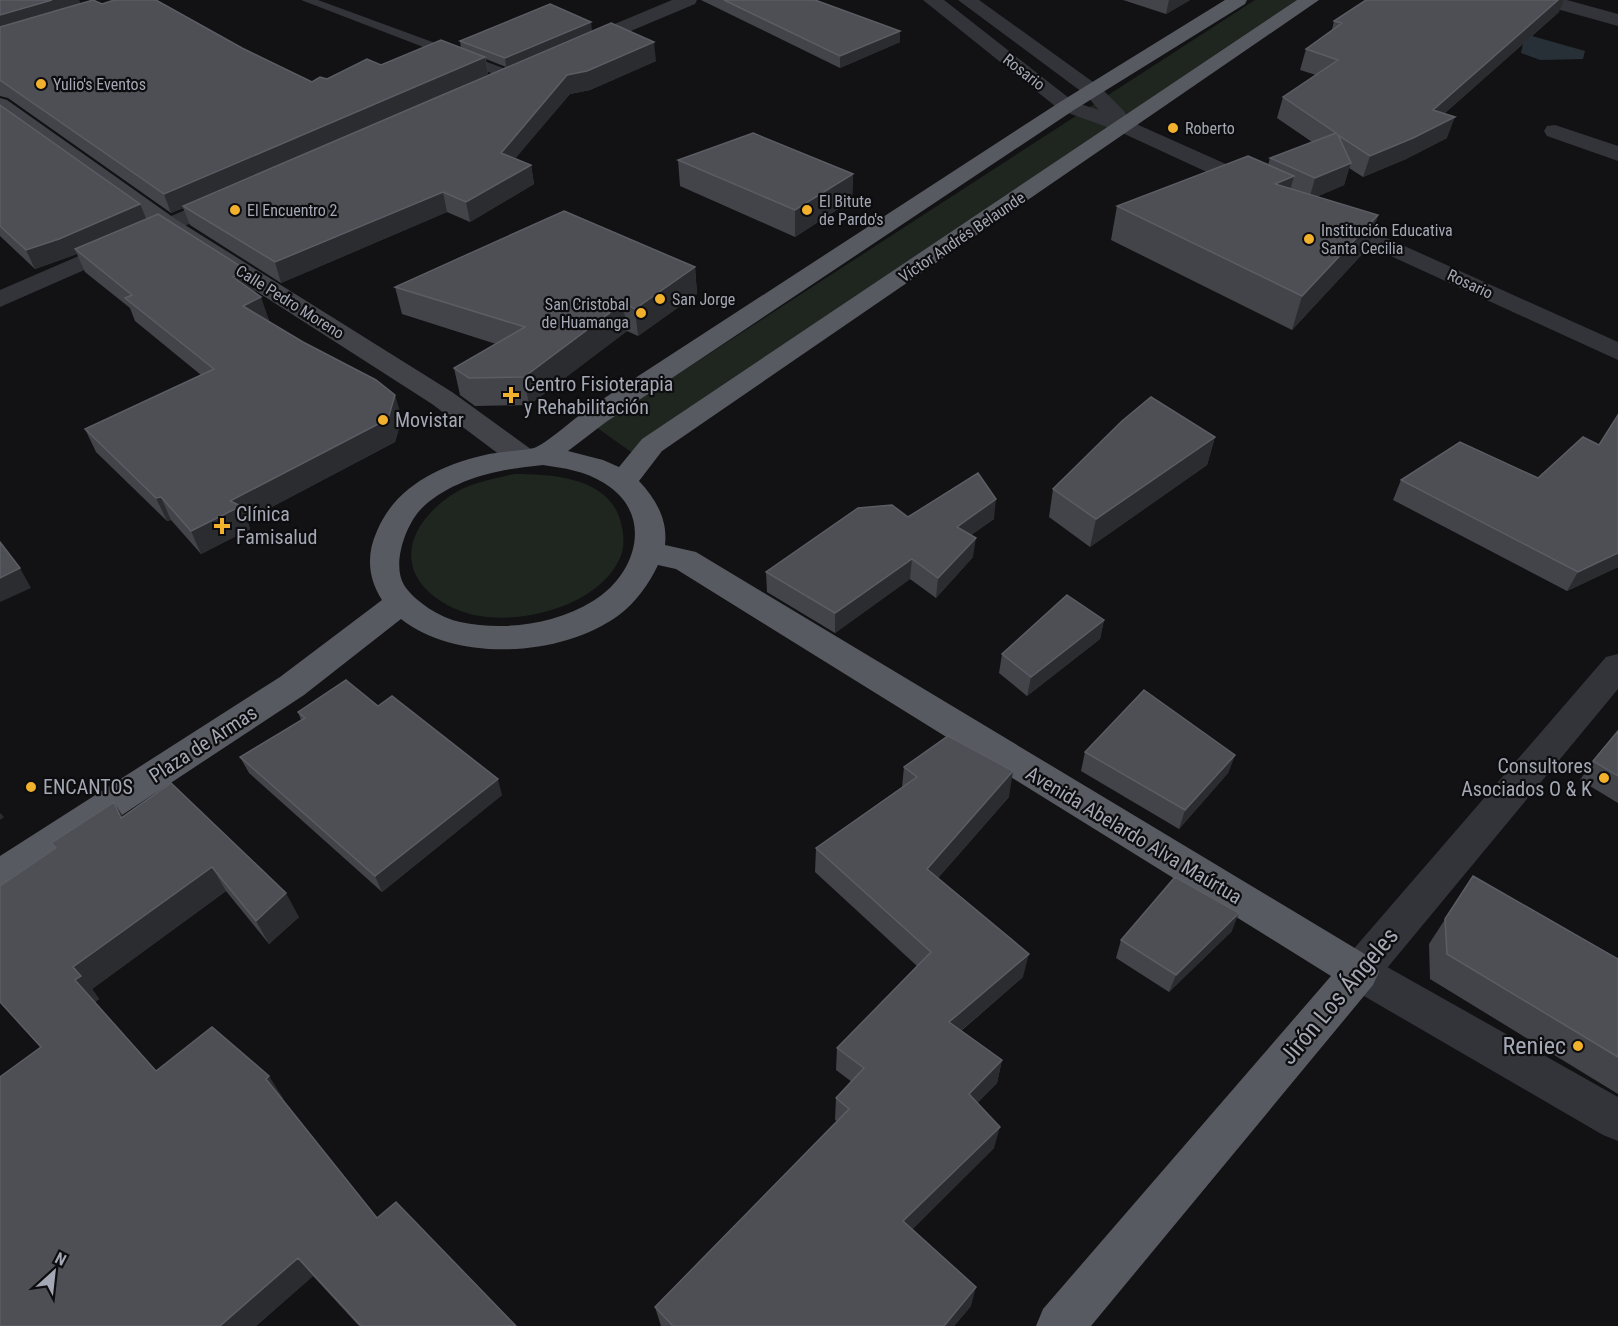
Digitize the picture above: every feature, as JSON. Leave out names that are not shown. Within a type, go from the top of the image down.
[{"type":"highway","points":[[532,456],[1067,106],[1238,0]]},
{"type":"highway","name":"Víctor Andrés Belaunde","points":[[623,482],[652,445],[1310,0]]},
{"type":"highway","points":[[532,456],[573,460],[601,469],[623,482],[642,502],[651,526],[650,552],[634,582],[604,609],[564,628],[517,638],[470,637],[430,624],[400,603],[385,577],[383,549],[394,521],[416,496],[447,476],[483,463],[532,456]]},
{"type":"highway","name":"Avenida Abelardo Alva Maúrtua","points":[[650,552],[685,560],[1359,972]]},
{"type":"highway","name":"Plaza de Armas","points":[[0,876],[292,686],[400,603]]},
{"type":"highway","name":"Jirón Los Ángeles","points":[[1060,1326],[1359,972]]},
{"type":"main road","name":"Calle Pedro Moreno","points":[[0,104],[169,225],[532,456]]},
{"type":"street","points":[[561,53],[688,0]]},
{"type":"street","name":"Rosario","points":[[932,0],[1067,106],[1126,126],[1276,195]]},
{"type":"street","name":"Rosario","points":[[967,0],[1093,91],[1126,126]]},
{"type":"street","points":[[1546,0],[1618,20]]},
{"type":"street","points":[[487,85],[530,66]]},
{"type":"street","points":[[1555,131],[1618,154]]},
{"type":"street","points":[[0,299],[246,191]]},
{"type":"street","name":"Rosario","points":[[1308,210],[1618,352]]},
{"type":"street","name":"Jirón Los Ángeles","points":[[1359,972],[1618,666]]},
{"type":"street","name":"Avenida Abelardo Alva Maúrtua","points":[[1359,972],[1618,1120]]},
{"type":"lane","points":[[307,0],[509,75]]},
{"type":"shaded area","points":[[1255,0],[1312,0],[631,452],[596,427]]},
{"type":"shaded area","points":[[1525,34],[1585,51],[1583,59],[1540,60],[1521,53]]},
{"type":"shaded area","points":[[514,474],[562,477],[592,487],[605,496],[615,508],[621,523],[622,554],[608,576],[592,591],[571,603],[548,611],[500,618],[478,616],[458,610],[438,599],[424,586],[415,572],[411,557],[413,541],[420,526],[433,510],[450,496],[472,485]]},
{"type":"building","points":[[0,0],[52,0],[0,15]]},
{"type":"building","points":[[93,0],[102,4],[114,0],[156,0],[242,48],[312,82],[320,77],[327,79],[367,59],[381,65],[441,40],[485,57],[164,194],[0,80],[0,27]]},
{"type":"building","points":[[724,0],[815,0],[900,31],[840,56]]},
{"type":"building","points":[[1366,0],[1558,0],[1433,110],[1455,117],[1370,156],[1338,135],[1351,163],[1315,178],[1270,158],[1336,133],[1283,97],[1338,60],[1306,49],[1342,23],[1334,21]]},
{"type":"building","points":[[550,4],[591,22],[505,58],[460,41]]},
{"type":"building","points":[[611,23],[654,42],[587,71],[567,75],[501,153],[531,165],[466,202],[443,192],[275,262],[183,206]]},
{"type":"building","points":[[0,105],[140,204],[59,239],[26,250],[0,226]]},
{"type":"building","points":[[753,133],[853,174],[795,210],[678,160]]},
{"type":"building","points":[[1248,156],[1294,176],[1275,184],[1378,215],[1302,296],[1117,206]]},
{"type":"building","points":[[564,211],[695,267],[635,309],[623,303],[524,377],[469,378],[454,368],[525,327],[395,287]]},
{"type":"building","points":[[158,214],[248,271],[233,277],[261,297],[243,306],[303,342],[376,380],[395,395],[388,419],[230,501],[241,506],[191,531],[161,497],[156,498],[85,429],[214,369],[125,298],[132,295],[75,249]]},
{"type":"building","points":[[1151,397],[1215,437],[1096,519],[1053,489],[1122,421]]},
{"type":"building","points":[[1618,415],[1618,553],[1578,572],[1401,480],[1460,442],[1538,478],[1583,437],[1599,445]]},
{"type":"building","points":[[978,473],[996,499],[957,527],[976,538],[938,578],[912,559],[835,613],[766,572],[858,508],[892,505],[908,517]]},
{"type":"building","points":[[0,542],[20,568],[0,578]]},
{"type":"building","points":[[1067,595],[1104,620],[1031,677],[1002,654]]},
{"type":"building","points":[[346,680],[378,706],[392,696],[498,779],[375,876],[240,757],[305,718],[298,712]]},
{"type":"building","points":[[1144,690],[1235,755],[1185,810],[1085,752]]},
{"type":"building","points":[[1618,731],[1618,776],[1593,761]]},
{"type":"building","points":[[948,736],[1013,771],[927,869],[1029,954],[949,1022],[1002,1060],[969,1094],[1000,1127],[903,1221],[976,1287],[944,1326],[673,1326],[655,1307],[849,1109],[836,1098],[864,1068],[837,1048],[931,952],[816,848],[917,777],[904,767]]},
{"type":"building","points":[[171,783],[286,893],[256,921],[212,867],[73,967],[81,976],[75,980],[156,1071],[212,1027],[269,1076],[266,1079],[377,1218],[396,1202],[516,1326],[361,1326],[298,1258],[220,1326],[0,1326],[0,1077],[41,1047],[0,1002],[0,886],[56,848],[51,843],[114,802],[121,818]]},
{"type":"building","points":[[1473,876],[1618,959],[1618,1057],[1447,954],[1445,919]]},
{"type":"building","points":[[1175,877],[1239,913],[1176,975],[1121,940]]},
{"type":"place","name":"Yulio's Eventos","points":[[41,84]]},
{"type":"place","name":"Roberto","points":[[1173,128]]},
{"type":"place","name":"El Encuentro 2","points":[[235,210]]},
{"type":"place","name":"El Bitute de Pardo's","points":[[807,210]]},
{"type":"place","name":"Institución Educativa Santa Cecilia","points":[[1309,239]]},
{"type":"place","name":"San Jorge","points":[[660,299]]},
{"type":"place","name":"San Cristobal de Huamanga","points":[[641,313]]},
{"type":"place","name":"Centro Fisioterapia y Rehabilitación","points":[[511,395]]},
{"type":"place","name":"Movistar","points":[[383,420]]},
{"type":"place","name":"Clínica Famisalud","points":[[222,526]]},
{"type":"place","name":"Consultores Asociados O & K","points":[[1604,778]]},
{"type":"place","name":"ENCANTOS","points":[[31,787]]},
{"type":"place","name":"Reniec","points":[[1578,1046]]}]
